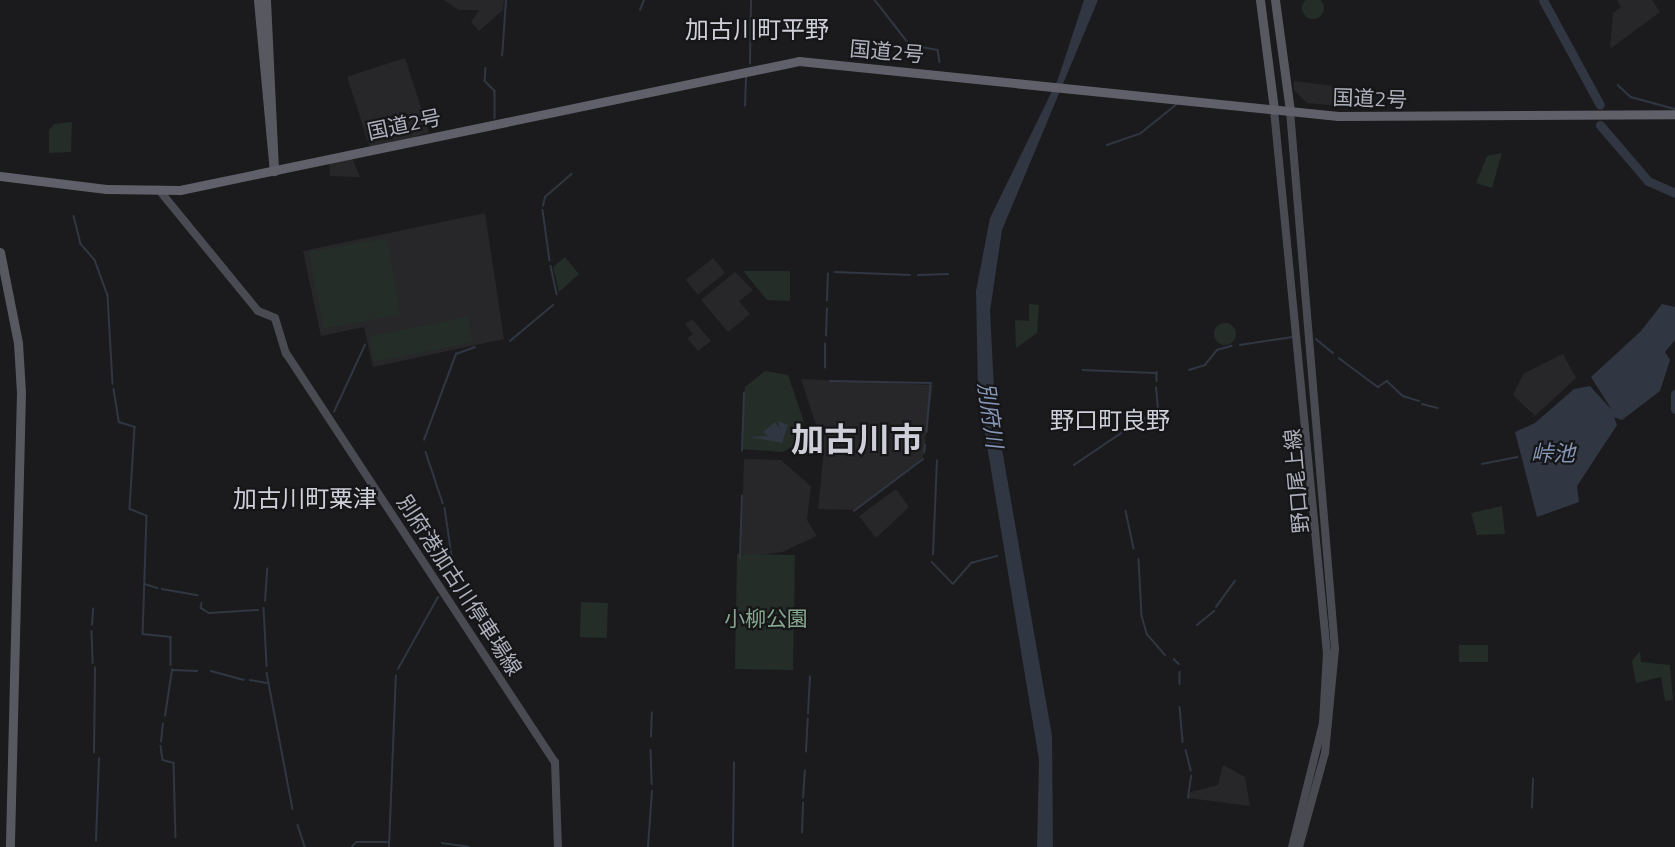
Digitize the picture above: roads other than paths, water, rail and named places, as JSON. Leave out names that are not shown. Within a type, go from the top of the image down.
[{"type":"highway","name":"国道2号","points":[[0,176],[159,190],[274,171],[532,115],[799,62],[1048,85],[1274,110],[1407,118],[1675,114]]},
{"type":"main road","points":[[258,0],[274,171]]},
{"type":"main road","points":[[266,0],[274,171]]},
{"type":"main road","points":[[1260,0],[1274,110]]},
{"type":"main road","points":[[1275,0],[1290,111]]},
{"type":"main road","name":"野口尾上線","points":[[1274,110],[1327,653],[1323,723],[1292,847]]},
{"type":"main road","name":"野口尾上線","points":[[1290,111],[1335,649],[1323,764],[1299,847]]},
{"type":"main road","name":"別府港加古川停車場線","points":[[159,190],[258,311],[275,318],[286,353],[555,762],[558,847]]},
{"type":"main road","points":[[0,252],[18,343],[21,392],[10,847]]},
{"type":"water","name":"別府川","points":[[1084,0],[1098,0],[1002,230],[990,311],[995,409],[1052,736],[1053,847],[1037,847],[1039,760],[978,391],[976,291],[990,218],[1058,79]]},
{"type":"water","name":"峠池","points":[[1662,304],[1675,307],[1675,340],[1665,352],[1670,360],[1660,391],[1622,420],[1614,417],[1617,425],[1577,486],[1579,502],[1537,517],[1515,432],[1535,423],[1574,389],[1590,386],[1612,410],[1591,377],[1641,331]]},
{"type":"water","points":[[778,421],[788,425],[782,443],[749,437],[768,436],[763,432],[775,422],[780,430]]},
{"type":"waterway","points":[[503,44],[506,0]]},
{"type":"waterway","points":[[640,10],[644,0]]},
{"type":"waterway","points":[[750,64],[751,0]]},
{"type":"waterway","points":[[875,0],[910,45],[938,50],[940,62]]},
{"type":"waterway","points":[[1543,0],[1600,105]]},
{"type":"waterway","points":[[502,56],[503,45]]},
{"type":"waterway","points":[[486,68],[485,81],[495,91],[495,118]]},
{"type":"waterway","points":[[745,106],[746,77]]},
{"type":"waterway","points":[[1618,85],[1631,97],[1675,109]]},
{"type":"waterway","points":[[1107,145],[1141,133],[1177,104]]},
{"type":"waterway","points":[[1600,125],[1648,181],[1675,193]]},
{"type":"waterway","points":[[543,206],[545,197],[571,174]]},
{"type":"waterway","points":[[543,210],[550,261]]},
{"type":"waterway","points":[[74,216],[81,244],[95,260],[108,295],[113,384]]},
{"type":"waterway","points":[[551,266],[557,294]]},
{"type":"waterway","points":[[835,272],[910,275]]},
{"type":"waterway","points":[[827,301],[828,274]]},
{"type":"waterway","points":[[918,275],[948,274]]},
{"type":"waterway","points":[[510,341],[553,305]]},
{"type":"waterway","points":[[826,336],[827,309]]},
{"type":"waterway","points":[[1240,345],[1292,337]]},
{"type":"waterway","points":[[1316,339],[1333,353]]},
{"type":"waterway","points":[[825,344],[825,368]]},
{"type":"waterway","points":[[334,412],[365,345]]},
{"type":"waterway","points":[[1189,370],[1205,365],[1217,350],[1231,346]]},
{"type":"waterway","points":[[424,440],[456,354],[475,347]]},
{"type":"waterway","points":[[1339,358],[1378,387],[1387,381],[1403,396],[1419,401]]},
{"type":"waterway","points":[[1083,370],[1155,373]]},
{"type":"waterway","points":[[1157,372],[1157,381]]},
{"type":"waterway","points":[[830,381],[931,383],[927,432]]},
{"type":"waterway","points":[[1129,428],[1158,410],[1156,388]]},
{"type":"waterway","points":[[114,389],[119,422],[135,427],[130,509],[147,516],[143,634],[171,637],[171,665]]},
{"type":"waterway","points":[[742,451],[744,393]]},
{"type":"waterway","points":[[1675,394],[1675,409]]},
{"type":"waterway","points":[[1422,404],[1438,408]]},
{"type":"waterway","points":[[1074,465],[1123,432]]},
{"type":"waterway","points":[[924,453],[925,445]]},
{"type":"waterway","points":[[426,452],[443,503]]},
{"type":"waterway","points":[[1482,464],[1517,457]]},
{"type":"waterway","points":[[854,511],[923,459]]},
{"type":"waterway","points":[[933,555],[937,461]]},
{"type":"waterway","points":[[740,558],[742,496]]},
{"type":"waterway","points":[[445,508],[453,563]]},
{"type":"waterway","points":[[1126,511],[1134,548]]},
{"type":"waterway","points":[[932,562],[953,584],[971,563],[997,556]]},
{"type":"waterway","points":[[1139,559],[1142,616],[1147,634],[1165,655]]},
{"type":"waterway","points":[[265,601],[267,569]]},
{"type":"waterway","points":[[450,590],[452,569]]},
{"type":"waterway","points":[[1216,607],[1235,581]]},
{"type":"waterway","points":[[145,584],[157,588]]},
{"type":"waterway","points":[[162,589],[197,595]]},
{"type":"waterway","points":[[398,669],[438,597]]},
{"type":"waterway","points":[[202,603],[201,608],[209,613],[258,610]]},
{"type":"waterway","points":[[264,608],[267,666]]},
{"type":"waterway","points":[[92,625],[93,609]]},
{"type":"waterway","points":[[1197,625],[1214,611]]},
{"type":"waterway","points":[[92,631],[93,663]]},
{"type":"waterway","points":[[1174,659],[1179,664]]},
{"type":"waterway","points":[[94,753],[95,668]]},
{"type":"waterway","points":[[165,716],[172,670],[197,671]]},
{"type":"waterway","points":[[211,671],[244,680]]},
{"type":"waterway","points":[[1180,672],[1180,684]]},
{"type":"waterway","points":[[267,673],[293,809]]},
{"type":"waterway","points":[[389,847],[396,676]]},
{"type":"waterway","points":[[808,714],[810,677]]},
{"type":"waterway","points":[[250,680],[267,683]]},
{"type":"waterway","points":[[1180,707],[1183,742]]},
{"type":"waterway","points":[[651,737],[652,713]]},
{"type":"waterway","points":[[806,752],[808,719]]},
{"type":"waterway","points":[[161,742],[163,724]]},
{"type":"waterway","points":[[161,746],[163,760],[174,763],[176,837]]},
{"type":"waterway","points":[[651,750],[652,784]]},
{"type":"waterway","points":[[1186,750],[1191,770]]},
{"type":"waterway","points":[[96,841],[99,759]]},
{"type":"waterway","points":[[733,847],[734,763]]},
{"type":"waterway","points":[[803,798],[805,771]]},
{"type":"waterway","points":[[1188,798],[1191,776]]},
{"type":"waterway","points":[[1532,808],[1533,779]]},
{"type":"waterway","points":[[648,847],[652,791]]},
{"type":"waterway","points":[[802,833],[803,803]]},
{"type":"waterway","points":[[298,825],[305,847]]},
{"type":"waterway","points":[[352,847],[356,842],[388,842]]},
{"type":"waterway","points":[[442,843],[469,847]]},
{"type":"district","name":"加古川町平野","points":[[757,30]]},
{"type":"district","name":"野口町良野","points":[[1110,421]]},
{"type":"district","name":"加古川市","points":[[857,440]]},
{"type":"district","name":"加古川町粟津","points":[[305,499]]},
{"type":"park label","name":"小柳公園","points":[[766,618]]}]
